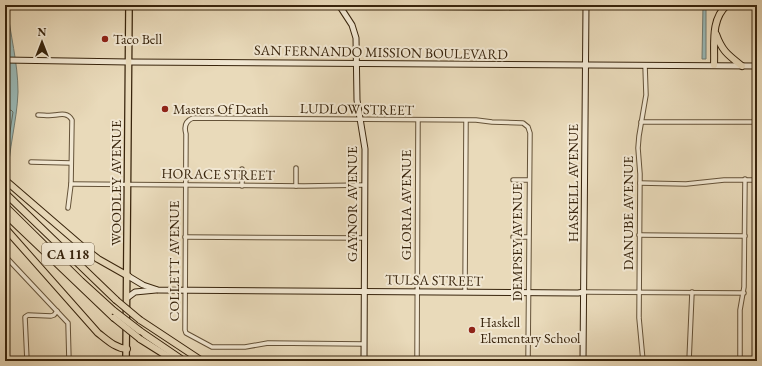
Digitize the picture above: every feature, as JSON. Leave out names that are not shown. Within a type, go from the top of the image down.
[{"type":"highway","points":[[714,66],[715,31],[719,15],[727,5]]},
{"type":"highway","points":[[715,31],[724,52],[742,66]]},
{"type":"highway","points":[[5,180],[98,259],[128,276]]},
{"type":"highway","name":"CA 118","points":[[5,193],[116,300],[140,320],[202,361]]},
{"type":"highway","name":"CA 118","points":[[5,206],[23,227],[140,339],[175,361]]},
{"type":"highway","name":"CA 118","points":[[5,214],[23,227]]},
{"type":"highway","points":[[5,228],[98,333],[120,349],[127,349]]},
{"type":"highway","name":"CA 118","points":[[114,314],[184,361]]},
{"type":"main road","name":"WOODLEY AVENUE","points":[[126,361],[128,276],[129,5]]},
{"type":"main road","name":"GAYNOR AVENUE","points":[[339,6],[352,25],[357,43],[357,100],[366,149],[364,361]]},
{"type":"main road","name":"HASKELL AVENUE","points":[[583,361],[586,6]]},
{"type":"main road","name":"SAN FERNANDO MISSION BOULEVARD","points":[[6,60],[757,66]]},
{"type":"main road","name":"TULSA STREET","points":[[128,276],[143,285],[158,290],[584,292]]},
{"type":"main road","points":[[127,298],[135,292],[158,290]]},
{"type":"street","points":[[192,5],[586,6]]},
{"type":"street","name":"DANUBE AVENUE","points":[[643,361],[639,328],[640,183],[638,148],[646,95],[645,65]]},
{"type":"street","points":[[38,115],[64,114],[70,117],[73,124],[71,184],[68,208]]},
{"type":"street","name":"LUDLOW STREET","points":[[188,121],[193,118],[418,120],[520,122],[526,124]]},
{"type":"street","name":"GLORIA AVENUE","points":[[416,361],[418,120]]},
{"type":"street","name":"COLLETT AVENUE","points":[[188,121],[185,126],[185,330],[188,335],[212,347],[246,347],[268,343],[364,344]]},
{"type":"street","points":[[465,292],[466,121]]},
{"type":"street","points":[[641,122],[757,122]]},
{"type":"street","name":"DEMPSEY AVENUE","points":[[526,124],[530,129],[528,361]]},
{"type":"street","points":[[31,162],[71,163]]},
{"type":"street","points":[[296,168],[296,186]]},
{"type":"street","points":[[242,169],[242,186]]},
{"type":"street","points":[[513,180],[529,180]]},
{"type":"street","points":[[640,183],[686,184],[724,180],[757,180]]},
{"type":"street","points":[[740,361],[740,310],[744,293],[745,180]]},
{"type":"street","name":"HORACE STREET","points":[[71,184],[242,186],[365,185]]},
{"type":"street","points":[[639,235],[745,236]]},
{"type":"street","points":[[186,237],[365,238]]},
{"type":"street","points":[[513,237],[528,237]]},
{"type":"street","points":[[5,256],[68,323],[69,361]]},
{"type":"street","name":"TULSA STREET","points":[[584,292],[744,293]]},
{"type":"street","points":[[689,361],[692,292]]},
{"type":"street","points":[[27,361],[25,317],[28,315],[51,316],[57,311]]},
{"type":"green space","points":[[446,358],[479,358],[479,361],[442,361]]},
{"type":"water","points":[[5,5],[7,5],[18,81],[18,92],[8,169],[10,239],[9,268],[5,298],[5,124],[8,89],[5,51]]},
{"type":"water","points":[[703,5],[706,5],[706,59],[702,59]]},
{"type":"place","name":"Taco Bell","points":[[105,39]]},
{"type":"place","name":"Masters Of Death","points":[[165,109]]},
{"type":"place","name":"Haskell Elementary School","points":[[472,330]]}]
